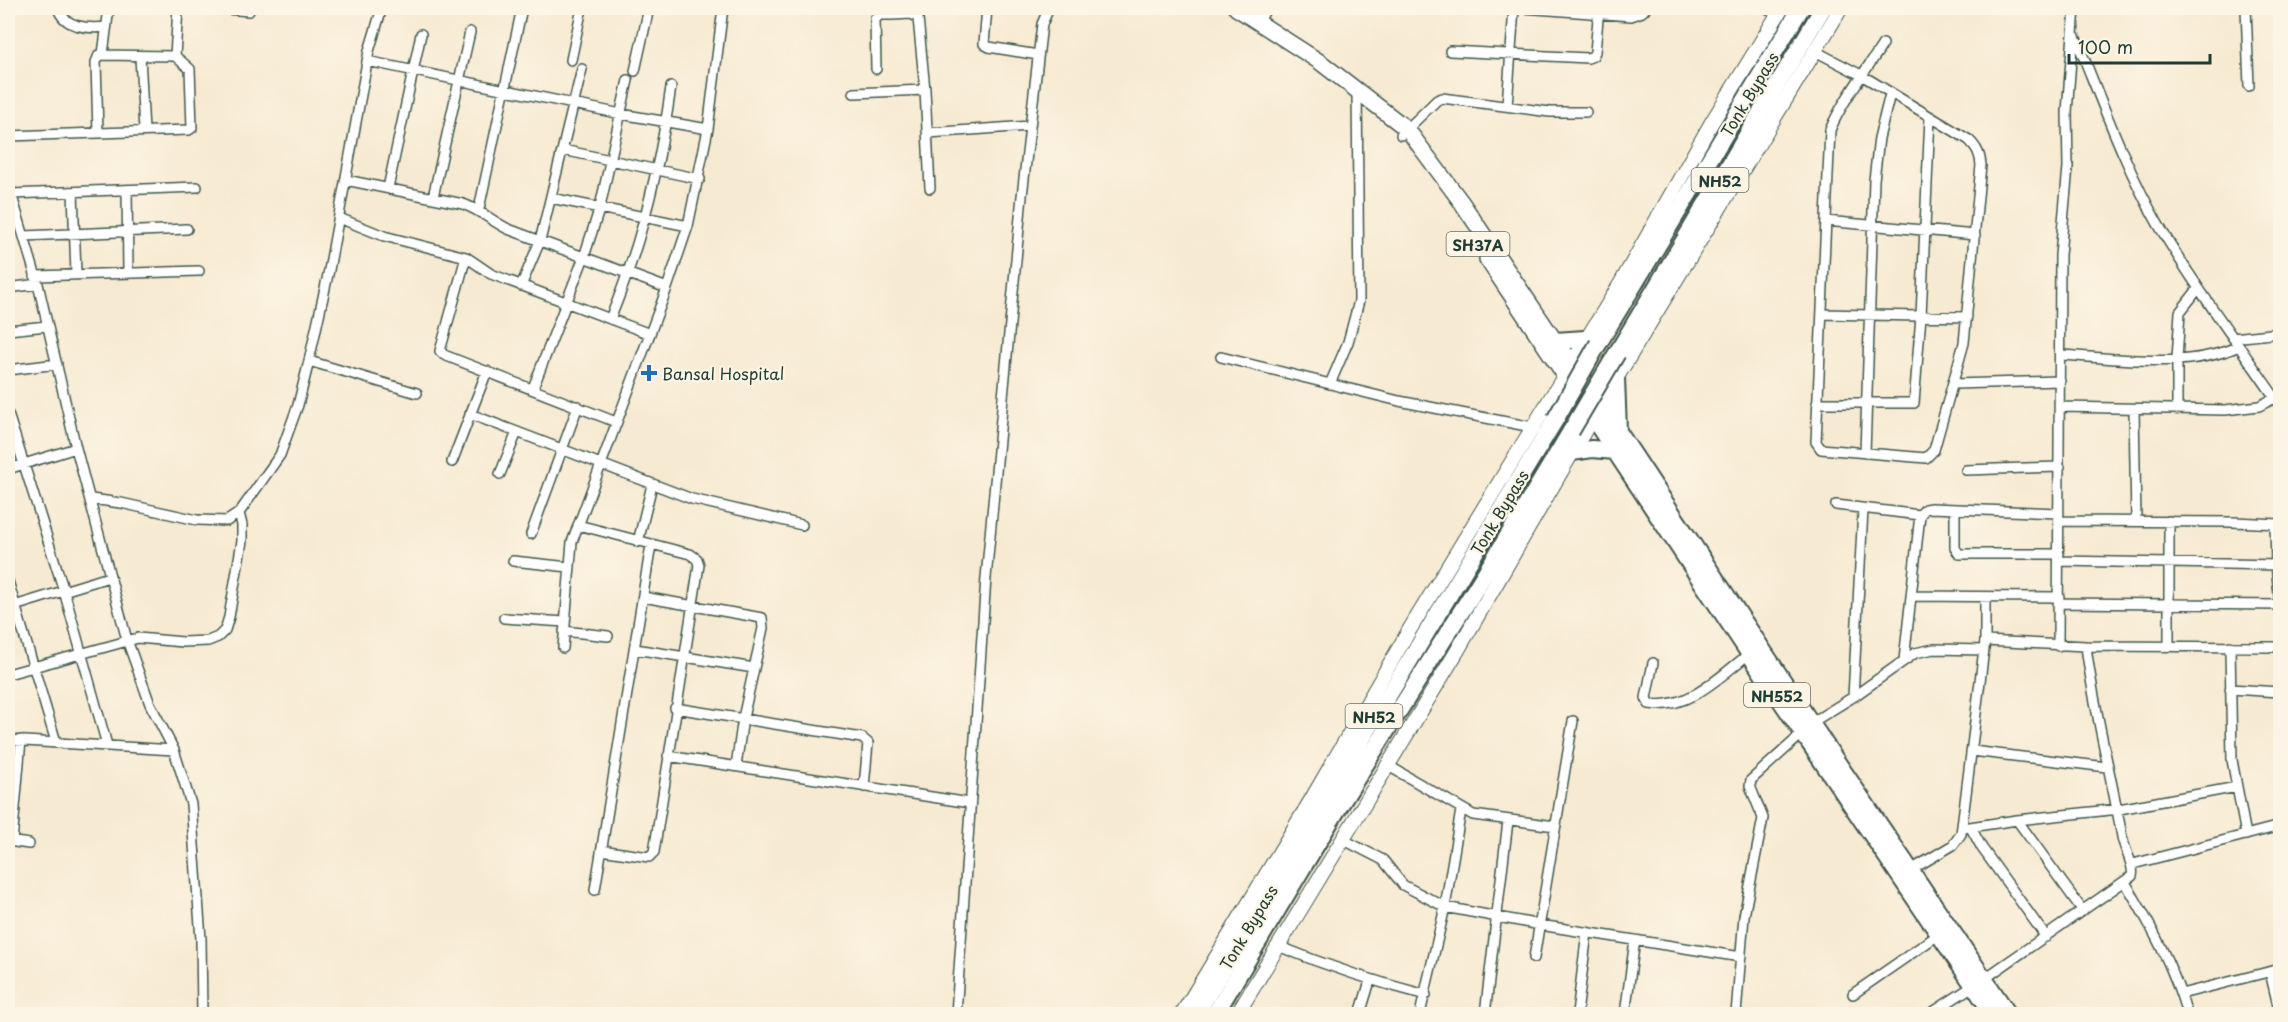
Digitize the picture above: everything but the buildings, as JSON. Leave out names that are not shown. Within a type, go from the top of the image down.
[{"type":"highway","name":"Tonk Bypass","points":[[1196,1014],[1555,420],[1592,341],[1801,8]]},
{"type":"highway","name":"NH52","points":[[1215,1014],[1343,800],[1490,566],[1823,8]]},
{"type":"highway","points":[[1555,341],[1592,341]]},
{"type":"highway","name":"NH552","points":[[1568,368],[1596,412],[1615,452],[1749,654],[1807,728],[1911,870],[1978,982],[1993,1014]]},
{"type":"highway","points":[[1616,378],[1618,432]]},
{"type":"highway","name":"NH552","points":[[1596,412],[1618,432],[1938,935],[2008,1014]]},
{"type":"highway","points":[[1572,452],[1592,449],[1615,452]]},
{"type":"main road","name":"SH37A","points":[[1236,8],[1320,62],[1389,116],[1404,132],[1462,203],[1555,341],[1568,368]]},
{"type":"main road","name":"SH37A","points":[[1404,132],[1459,215],[1568,368]]},
{"type":"street","points":[[58,8],[60,14],[82,29],[106,27]]},
{"type":"street","points":[[103,54],[109,8]]},
{"type":"street","points":[[175,56],[178,8]]},
{"type":"street","points":[[214,8],[249,11]]},
{"type":"street","points":[[91,499],[121,503],[197,520],[227,521],[239,513],[280,455],[298,405],[309,361],[339,218],[367,61],[382,8]]},
{"type":"street","points":[[479,209],[522,8]]},
{"type":"street","points":[[572,60],[582,8]]},
{"type":"street","points":[[635,71],[649,8]]},
{"type":"street","points":[[563,648],[572,542],[667,288],[688,226],[700,179],[723,8]]},
{"type":"street","points":[[987,8],[984,44],[989,47],[1038,55]]},
{"type":"street","points":[[956,1014],[986,578],[1030,126],[1042,24],[1050,8]]},
{"type":"street","points":[[1259,22],[1266,8]]},
{"type":"street","points":[[1507,106],[1514,8]]},
{"type":"street","points":[[1523,8],[1599,10],[1630,16],[1646,8]]},
{"type":"street","points":[[1237,1014],[1456,653],[1616,378],[1841,8]]},
{"type":"street","points":[[2058,646],[2060,255],[2068,167],[2067,112],[2075,8]]},
{"type":"street","points":[[2246,8],[2249,86]]},
{"type":"street","points":[[1450,51],[1588,58],[1593,56],[1596,47],[1599,10]]},
{"type":"street","points":[[1182,1014],[1532,427],[1568,368],[1592,341],[1621,283],[1775,10]]},
{"type":"street","points":[[876,69],[874,19],[890,11],[912,14],[918,18],[925,90],[930,188]]},
{"type":"street","points":[[433,197],[470,32]]},
{"type":"street","points":[[388,188],[421,34]]},
{"type":"street","points":[[2060,407],[2242,409],[2278,401],[2198,289],[2158,223],[2133,175],[2074,34]]},
{"type":"street","points":[[1815,51],[1863,76],[1969,140],[1976,147],[1980,156],[1964,343],[1954,384],[1931,455],[1926,458],[1818,447],[1816,442],[1830,130],[1863,76],[1883,45]]},
{"type":"street","points":[[8,136],[189,130],[192,128],[191,74],[187,65],[175,56],[103,54],[96,57],[98,133]]},
{"type":"street","points":[[140,56],[144,131]]},
{"type":"street","points":[[367,61],[505,91],[708,129]]},
{"type":"street","points":[[522,286],[540,241],[582,69]]},
{"type":"street","points":[[533,388],[567,304],[600,207],[628,80]]},
{"type":"street","points":[[610,319],[629,274],[645,217],[666,122],[671,87]]},
{"type":"street","points":[[854,93],[925,90]]},
{"type":"street","points":[[1330,384],[1348,342],[1359,301],[1357,90]]},
{"type":"street","points":[[1865,453],[1872,224],[1878,146],[1890,94]]},
{"type":"street","points":[[1404,132],[1437,99],[1442,98],[1550,111],[1586,112]]},
{"type":"street","points":[[1817,403],[1914,403],[1921,316],[1923,229],[1930,117]]},
{"type":"street","points":[[927,133],[1030,126]]},
{"type":"street","points":[[563,150],[700,179]]},
{"type":"street","points":[[346,180],[433,197],[479,209],[496,223],[667,288]]},
{"type":"street","points":[[8,183],[37,280],[76,448],[127,640],[150,704],[174,750],[191,804],[201,939],[202,1014]]},
{"type":"street","points":[[11,194],[197,187]]},
{"type":"street","points":[[127,189],[128,272]]},
{"type":"street","points":[[73,192],[76,274]]},
{"type":"street","points":[[551,198],[688,226]]},
{"type":"street","points":[[339,218],[384,236],[466,258],[491,273],[522,286],[650,334]]},
{"type":"street","points":[[1826,220],[1975,235]]},
{"type":"street","points":[[24,236],[187,229]]},
{"type":"street","points":[[466,258],[440,351],[444,355],[616,422]]},
{"type":"street","points":[[8,288],[37,280],[76,274],[199,271]]},
{"type":"street","points":[[2177,410],[2180,312],[2198,289]]},
{"type":"street","points":[[1822,314],[1967,317]]},
{"type":"street","points":[[8,330],[47,326]]},
{"type":"street","points":[[2060,356],[2177,359],[2220,355],[2236,342],[2277,334],[2280,343]]},
{"type":"street","points":[[1221,357],[1399,401],[1532,427]]},
{"type":"street","points":[[309,361],[417,393]]},
{"type":"street","points":[[8,370],[57,364]]},
{"type":"street","points":[[452,462],[487,371]]},
{"type":"street","points":[[1954,384],[2060,381]]},
{"type":"street","points":[[531,534],[578,406]]},
{"type":"street","points":[[2134,409],[2136,521]]},
{"type":"street","points":[[8,414],[64,591],[107,745]]},
{"type":"street","points":[[470,414],[692,499],[802,525]]},
{"type":"street","points":[[500,474],[517,432]]},
{"type":"street","points":[[8,470],[76,448]]},
{"type":"street","points":[[1966,470],[2060,467]]},
{"type":"street","points":[[638,542],[652,485]]},
{"type":"street","points":[[1836,505],[1920,515]]},
{"type":"street","points":[[1853,697],[1863,509]]},
{"type":"street","points":[[1904,660],[1911,596],[1920,515],[1925,509],[2136,521],[2278,524],[2280,605],[1911,596]]},
{"type":"street","points":[[1955,509],[1955,548],[1959,554],[2278,565]]},
{"type":"street","points":[[8,674],[138,638],[208,641],[218,638],[225,630],[242,541],[239,513]]},
{"type":"street","points":[[2169,521],[2169,646]]},
{"type":"street","points":[[578,525],[651,546],[690,554],[697,559],[699,565],[652,856],[645,857],[601,850]]},
{"type":"street","points":[[595,890],[651,546]]},
{"type":"street","points":[[513,561],[569,567]]},
{"type":"street","points":[[12,607],[109,577]]},
{"type":"street","points":[[8,581],[12,607],[56,742]]},
{"type":"street","points":[[643,597],[762,618],[763,628],[743,718],[736,766]]},
{"type":"street","points":[[1911,870],[1953,845],[1967,828],[1972,751],[1984,646],[1985,597]]},
{"type":"street","points":[[504,618],[608,636]]},
{"type":"street","points":[[1736,1014],[1744,916],[1763,818],[1750,786],[1751,780],[1807,728],[1904,660],[1915,653],[1934,649],[1984,646],[2280,647]]},
{"type":"street","points":[[1930,1014],[2046,937],[2132,876],[2133,864],[2126,854],[2107,767],[2090,680],[2086,646]]},
{"type":"street","points":[[2230,646],[2232,760],[2246,835]]},
{"type":"street","points":[[635,649],[754,668]]},
{"type":"street","points":[[1653,663],[1646,698],[1649,704],[1654,705],[1685,700],[1699,693],[1749,654]]},
{"type":"street","points":[[2230,689],[2280,692]]},
{"type":"street","points":[[675,708],[866,740],[868,748],[864,787]]},
{"type":"street","points":[[1534,958],[1573,721]]},
{"type":"street","points":[[8,740],[174,750]]},
{"type":"street","points":[[21,740],[10,842],[29,844]]},
{"type":"street","points":[[1972,751],[2107,767]]},
{"type":"street","points":[[668,756],[970,803]]},
{"type":"street","points":[[1387,765],[1461,810],[1484,818],[1555,826]]},
{"type":"street","points":[[1967,828],[2118,809],[2237,788]]},
{"type":"street","points":[[1420,1014],[1445,907],[1461,810]]},
{"type":"street","points":[[1485,1014],[1508,820]]},
{"type":"street","points":[[2018,820],[2083,911]]},
{"type":"street","points":[[2133,864],[2280,826]]},
{"type":"street","points":[[1967,828],[2046,937]]},
{"type":"street","points":[[1342,839],[1383,860],[1403,885],[1445,907],[1540,925],[1741,957]]},
{"type":"street","points":[[2125,882],[2147,920],[2181,994],[2183,1013]]},
{"type":"street","points":[[1577,1014],[1587,932]]},
{"type":"street","points":[[1853,994],[1938,935]]},
{"type":"street","points":[[1625,1014],[1635,940]]},
{"type":"street","points":[[1278,946],[1325,966],[1370,981],[1426,995]]},
{"type":"street","points":[[2181,994],[2280,969]]},
{"type":"street","points":[[2270,972],[2280,1014]]},
{"type":"street","points":[[1360,1014],[1370,981]]},
{"type":"place","name":"Bansal Hospital","points":[[649,373]]}]
